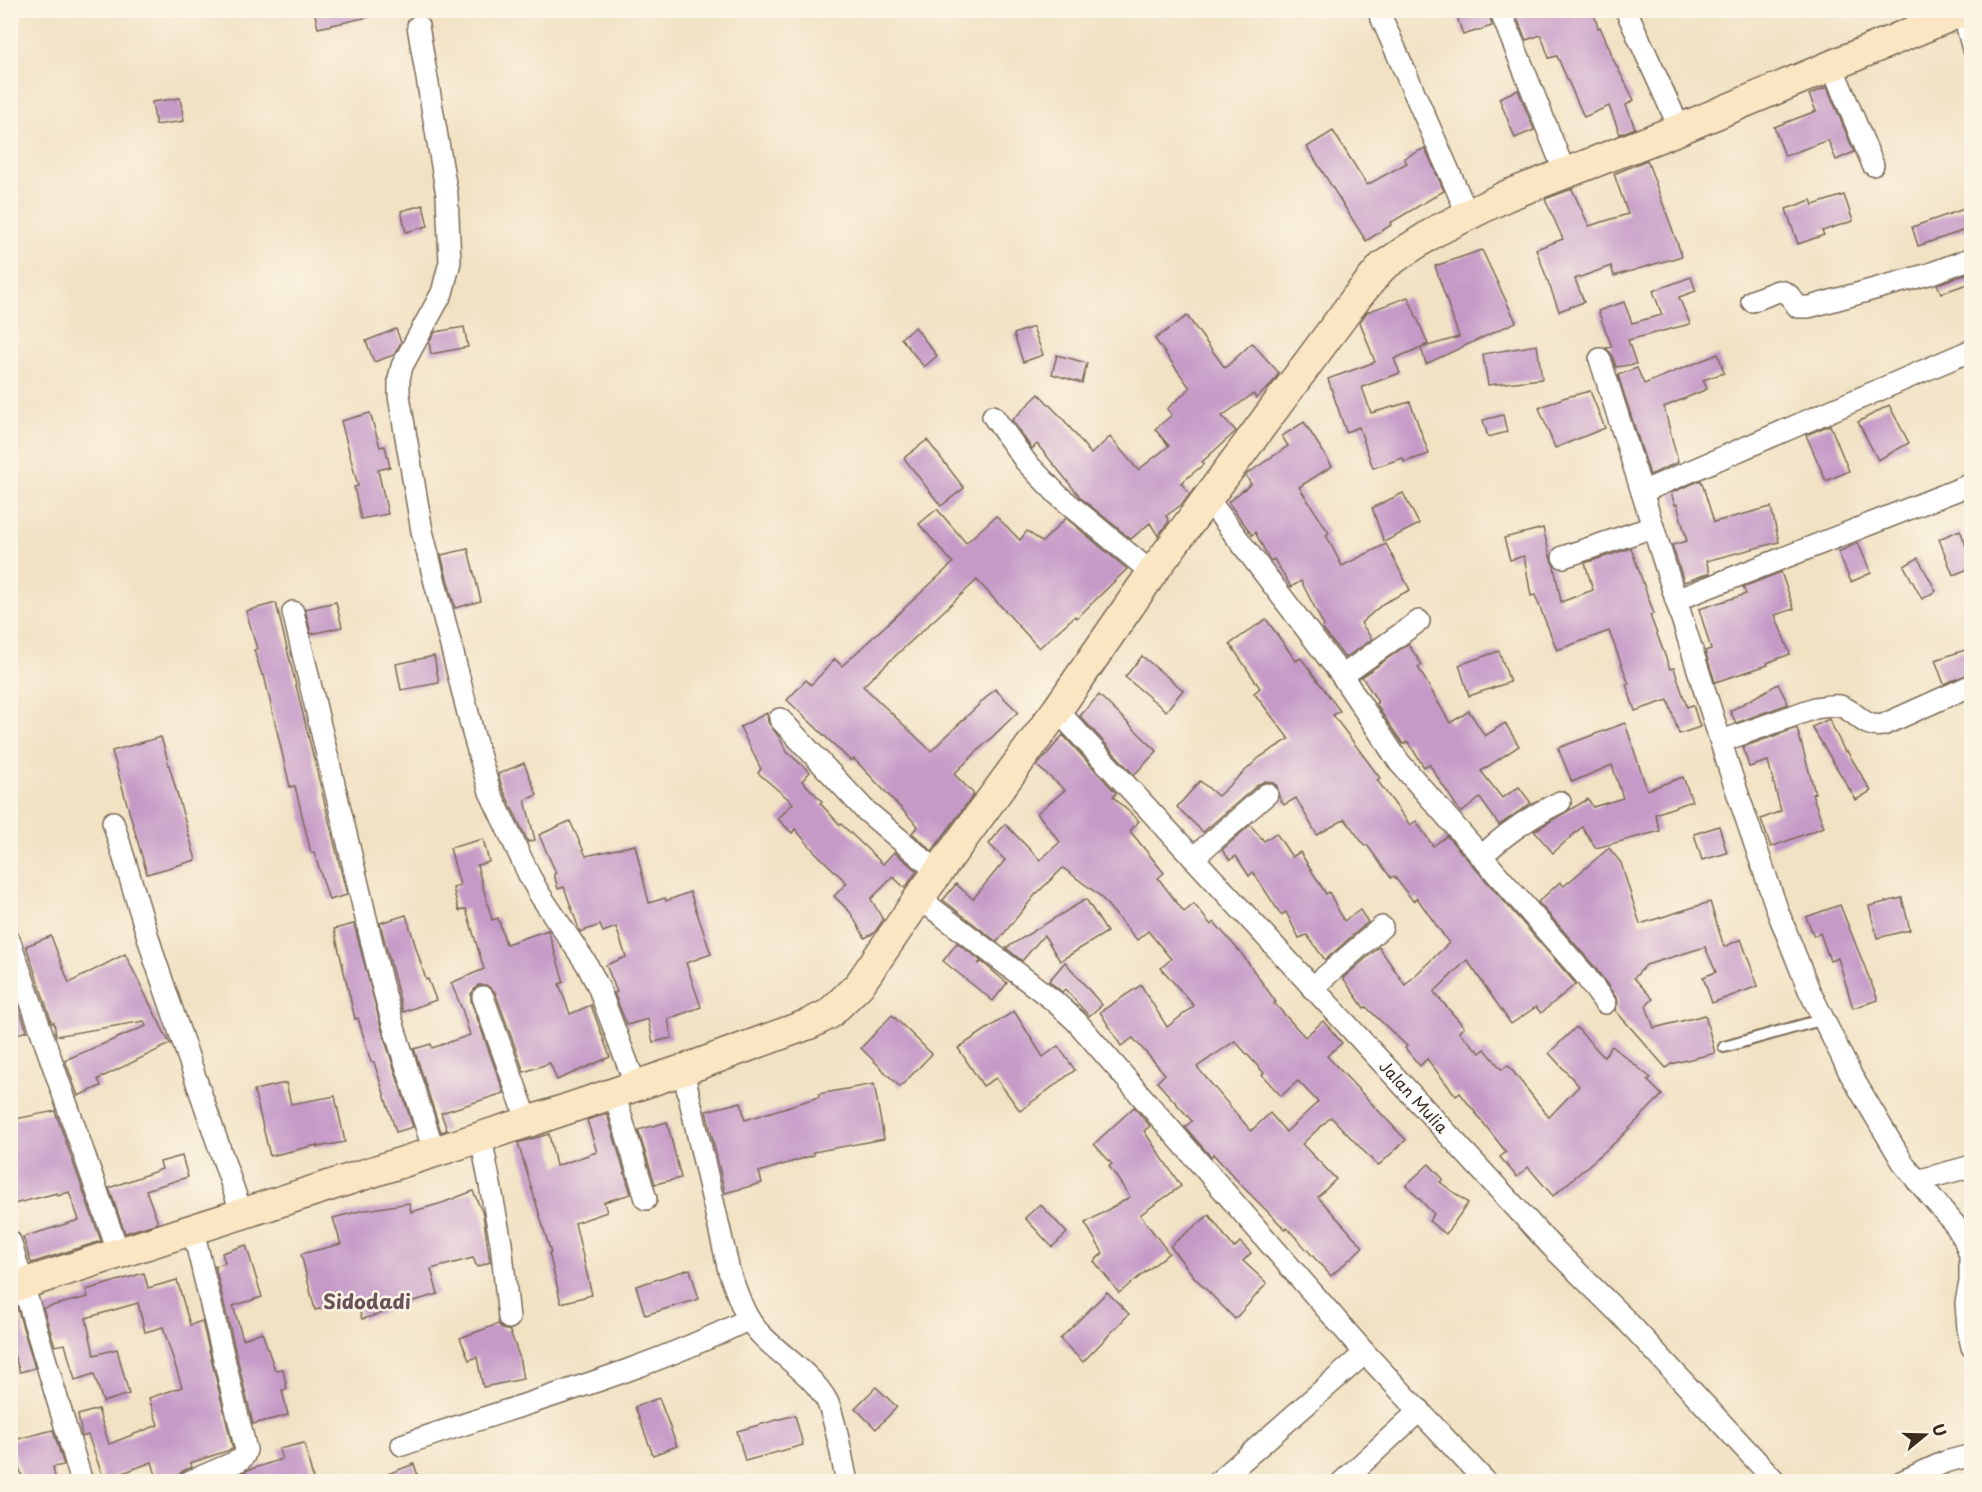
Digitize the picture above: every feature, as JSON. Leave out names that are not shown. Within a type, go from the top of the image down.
[{"type":"main road","points":[[17,1286],[528,1122],[683,1070],[809,1024],[830,1014],[859,985],[919,898],[1057,710],[1152,573],[1357,297],[1382,267],[1436,231],[1506,196],[1680,129],[1964,11]]},
{"type":"street","points":[[1378,10],[1468,215]]},
{"type":"street","points":[[1500,10],[1565,173]]},
{"type":"street","points":[[1626,10],[1680,129]]},
{"type":"street","points":[[1964,11],[1971,46]]},
{"type":"street","points":[[418,26],[444,178],[450,243],[450,262],[442,293],[402,366],[399,379],[399,396],[423,531],[490,792],[540,895],[586,963],[598,986],[625,1089],[646,1199]]},
{"type":"street","points":[[1832,66],[1873,165]]},
{"type":"street","points":[[1752,301],[1782,291],[1790,295],[1798,307],[1809,307],[1929,274],[1971,258]]},
{"type":"street","points":[[1642,492],[1971,350]]},
{"type":"street","points":[[1600,359],[1778,912],[1809,990],[1851,1075],[1905,1166],[1956,1226],[1970,1255],[1970,1282],[1966,1303],[1970,1335]]},
{"type":"street","points":[[993,416],[1026,462],[1058,495],[1152,573]]},
{"type":"street","points":[[1676,600],[1971,484]]},
{"type":"street","points":[[1208,498],[1342,676],[1399,762],[1584,974],[1605,1003]]},
{"type":"street","points":[[1563,557],[1653,527]]},
{"type":"street","points":[[293,612],[381,981],[434,1151]]},
{"type":"street","points":[[1342,676],[1419,621]]},
{"type":"street","points":[[1722,741],[1815,708],[1829,706],[1839,706],[1848,710],[1863,722],[1875,727],[1971,686]]},
{"type":"street","name":"Jalan Mulia","points":[[1057,710],[1553,1248],[1625,1319],[1776,1482]]},
{"type":"street","points":[[780,719],[864,809],[939,873]]},
{"type":"street","points":[[1193,858],[1267,794]]},
{"type":"street","points":[[1482,856],[1498,841],[1540,811],[1560,802]]},
{"type":"street","points":[[113,822],[154,960],[242,1214]]},
{"type":"street","points":[[919,898],[1054,1001],[1076,1021],[1365,1353],[1486,1482]]},
{"type":"street","points":[[1312,988],[1382,927]]},
{"type":"street","points":[[10,942],[119,1254]]},
{"type":"street","points":[[483,998],[528,1122]]},
{"type":"street","points":[[683,1070],[729,1271],[749,1319],[769,1341],[797,1365],[827,1403],[847,1482]]},
{"type":"street","points":[[481,1137],[501,1243],[509,1318]]},
{"type":"street","points":[[1917,1181],[1971,1166]]},
{"type":"street","points":[[189,1482],[240,1460],[246,1450],[193,1230]]},
{"type":"street","points":[[10,1241],[17,1286],[82,1482]]},
{"type":"street","points":[[402,1445],[607,1377],[715,1336],[749,1319]]},
{"type":"street","points":[[1218,1482],[1365,1353]]},
{"type":"street","points":[[1342,1482],[1420,1410]]},
{"type":"street","points":[[1901,1482],[1945,1461],[1971,1455]]},
{"type":"lane","points":[[1724,1047],[1824,1019]]},
{"type":"building","points":[[314,10],[369,10],[369,17],[318,28]]},
{"type":"building","points":[[1474,10],[1488,10],[1492,26],[1463,35],[1457,16]]},
{"type":"building","points":[[1514,10],[1593,10],[1598,28],[1600,27],[1610,53],[1634,100],[1626,105],[1635,128],[1620,134],[1609,106],[1584,117],[1557,56],[1549,58],[1541,35],[1526,40]]},
{"type":"building","points":[[1827,87],[1854,152],[1836,160],[1828,140],[1785,156],[1774,127],[1816,111],[1809,95]]},
{"type":"building","points":[[1518,90],[1534,130],[1515,138],[1499,98]]},
{"type":"building","points":[[180,98],[184,121],[156,125],[152,102]]},
{"type":"building","points":[[1333,131],[1367,185],[1407,163],[1404,158],[1425,148],[1444,191],[1390,223],[1391,225],[1366,241],[1307,147]]},
{"type":"building","points":[[1647,160],[1682,256],[1614,276],[1611,266],[1575,279],[1584,302],[1559,311],[1536,249],[1563,239],[1545,199],[1572,189],[1589,226],[1628,214],[1614,174]]},
{"type":"building","points":[[1844,195],[1853,221],[1822,231],[1824,235],[1798,244],[1786,209],[1811,200],[1813,205]]},
{"type":"building","points":[[423,205],[428,226],[406,232],[401,211]]},
{"type":"building","points":[[1967,208],[1971,228],[1918,246],[1912,227]]},
{"type":"building","points":[[1482,250],[1516,322],[1426,364],[1421,348],[1459,337],[1435,266]]},
{"type":"building","points":[[1971,272],[1971,283],[1941,293],[1937,284]]},
{"type":"building","points":[[1691,277],[1696,291],[1679,297],[1690,324],[1628,340],[1636,364],[1616,367],[1612,355],[1606,348],[1612,347],[1598,311],[1624,302],[1632,323],[1662,315],[1653,291]]},
{"type":"building","points":[[1408,297],[1428,344],[1394,359],[1400,373],[1362,387],[1371,413],[1410,402],[1429,454],[1404,462],[1403,458],[1373,468],[1359,427],[1346,432],[1328,379],[1375,362],[1360,322],[1367,312]]},
{"type":"building","points":[[1187,316],[1225,368],[1252,343],[1279,373],[1270,386],[1256,398],[1253,394],[1222,416],[1236,431],[1202,462],[1204,464],[1181,483],[1190,494],[1181,505],[1166,516],[1169,521],[1158,536],[1150,523],[1131,539],[1082,499],[1037,444],[1032,449],[1012,420],[1039,394],[1091,454],[1110,437],[1138,470],[1169,446],[1155,429],[1172,415],[1167,409],[1190,388],[1155,339]]},
{"type":"building","points":[[464,327],[468,347],[431,354],[429,342],[435,332]]},
{"type":"building","points":[[915,327],[937,356],[924,367],[901,338]]},
{"type":"building","points":[[1033,327],[1043,355],[1023,362],[1014,334]]},
{"type":"building","points":[[396,329],[401,342],[394,355],[374,362],[366,341]]},
{"type":"building","points":[[1537,345],[1542,379],[1488,385],[1483,354]]},
{"type":"building","points":[[1718,354],[1724,373],[1703,380],[1707,389],[1664,407],[1678,462],[1650,475],[1618,375],[1637,368],[1644,384]]},
{"type":"building","points":[[1057,355],[1087,363],[1082,383],[1052,374]]},
{"type":"building","points":[[1590,391],[1605,428],[1555,448],[1539,408],[1563,398]]},
{"type":"building","points":[[1889,405],[1909,443],[1878,460],[1858,422]]},
{"type":"building","points":[[370,413],[380,447],[385,446],[390,467],[378,470],[388,514],[361,519],[354,487],[358,486],[341,421]]},
{"type":"building","points":[[1503,415],[1507,432],[1488,437],[1483,420]]},
{"type":"building","points":[[1304,422],[1332,466],[1299,487],[1329,533],[1326,535],[1342,566],[1386,544],[1410,590],[1384,603],[1361,623],[1372,639],[1345,658],[1322,628],[1324,626],[1301,581],[1291,587],[1274,559],[1270,561],[1255,532],[1252,535],[1228,502],[1251,484],[1247,474],[1288,446],[1282,436]]},
{"type":"building","points":[[1830,425],[1849,471],[1826,481],[1806,435]]},
{"type":"building","points":[[927,440],[964,488],[941,506],[904,458]]},
{"type":"building","points":[[1701,480],[1714,522],[1771,507],[1779,542],[1706,561],[1710,573],[1684,582],[1672,545],[1687,541],[1677,504],[1675,505],[1671,493]]},
{"type":"building","points":[[1403,493],[1419,524],[1384,542],[1372,508]]},
{"type":"building","points":[[937,509],[966,543],[996,516],[1020,540],[1027,531],[1042,542],[1066,518],[1127,569],[1077,618],[1075,616],[1039,648],[977,580],[863,686],[931,751],[995,689],[1018,712],[954,774],[974,794],[932,851],[912,833],[918,826],[854,759],[851,761],[787,700],[806,680],[811,685],[835,659],[842,666],[953,563],[919,524]]},
{"type":"building","points":[[1543,528],[1561,602],[1593,590],[1585,563],[1631,548],[1654,614],[1650,615],[1670,669],[1674,668],[1687,707],[1693,705],[1700,727],[1679,734],[1668,700],[1635,711],[1626,684],[1629,684],[1609,631],[1557,650],[1535,595],[1531,596],[1524,556],[1510,560],[1504,538]]},
{"type":"building","points":[[1960,530],[1971,559],[1971,568],[1953,575],[1939,539]]},
{"type":"building","points":[[1858,543],[1871,573],[1851,582],[1838,552]]},
{"type":"building","points":[[468,549],[481,601],[455,608],[441,555]]},
{"type":"building","points":[[1918,558],[1936,591],[1922,599],[1904,566]]},
{"type":"building","points":[[1781,572],[1794,609],[1775,615],[1790,654],[1767,663],[1768,665],[1715,682],[1705,651],[1711,649],[1699,609],[1746,594],[1743,587]]},
{"type":"building","points":[[336,602],[342,627],[311,634],[305,609]]},
{"type":"building","points":[[276,603],[347,895],[329,900],[314,852],[311,853],[295,786],[290,787],[264,675],[262,675],[254,650],[257,649],[246,611]]},
{"type":"building","points":[[1266,619],[1296,661],[1301,658],[1340,711],[1333,715],[1380,778],[1377,780],[1410,825],[1416,821],[1433,846],[1447,836],[1576,984],[1541,1013],[1536,1007],[1511,1024],[1467,960],[1434,992],[1464,1027],[1459,1032],[1480,1053],[1485,1049],[1502,1070],[1508,1065],[1549,1117],[1579,1086],[1549,1053],[1576,1027],[1604,1057],[1612,1046],[1651,1078],[1647,1080],[1662,1095],[1619,1139],[1553,1196],[1528,1167],[1517,1177],[1500,1157],[1506,1152],[1460,1093],[1456,1096],[1427,1059],[1420,1066],[1405,1048],[1407,1046],[1366,1007],[1364,1008],[1343,978],[1379,947],[1405,985],[1449,943],[1417,898],[1413,901],[1394,876],[1391,878],[1345,819],[1317,835],[1296,798],[1284,805],[1279,797],[1277,786],[1265,781],[1203,832],[1177,807],[1200,781],[1218,796],[1260,757],[1289,739],[1254,693],[1260,688],[1230,644]]},
{"type":"building","points":[[1408,644],[1422,665],[1418,667],[1450,723],[1469,711],[1485,736],[1505,723],[1519,746],[1481,771],[1502,798],[1519,787],[1531,803],[1499,825],[1480,798],[1461,813],[1429,764],[1424,767],[1408,742],[1403,744],[1381,712],[1376,703],[1378,702],[1362,677]]},
{"type":"building","points":[[1971,648],[1971,673],[1944,684],[1935,660]]},
{"type":"building","points":[[1499,651],[1510,682],[1469,696],[1459,665]]},
{"type":"building","points":[[434,656],[439,683],[401,690],[396,664]]},
{"type":"building","points":[[1142,656],[1183,690],[1166,711],[1125,677]]},
{"type":"building","points":[[1778,684],[1788,704],[1736,723],[1730,711]]},
{"type":"building","points":[[1099,695],[1157,751],[1134,775],[1080,716]]},
{"type":"building","points":[[767,713],[768,722],[787,752],[810,772],[802,781],[822,801],[820,803],[840,825],[883,864],[894,852],[917,871],[905,888],[893,877],[871,899],[883,920],[874,933],[865,938],[850,912],[834,896],[847,883],[795,829],[792,833],[778,819],[793,803],[758,773],[761,769],[740,727]]},
{"type":"building","points":[[1829,719],[1845,752],[1847,751],[1871,791],[1856,800],[1812,727]]},
{"type":"building","points":[[1625,723],[1647,790],[1683,777],[1692,801],[1655,814],[1660,831],[1596,848],[1582,827],[1553,853],[1534,831],[1588,799],[1593,807],[1623,798],[1612,765],[1572,782],[1558,748]]},
{"type":"building","points":[[1797,728],[1815,793],[1812,794],[1824,827],[1771,847],[1761,819],[1781,811],[1768,761],[1749,767],[1743,747]]},
{"type":"building","points":[[1063,735],[1116,793],[1113,797],[1139,821],[1130,831],[1164,873],[1158,878],[1184,912],[1194,904],[1211,925],[1214,922],[1241,953],[1276,1002],[1274,1003],[1305,1037],[1323,1021],[1342,1043],[1327,1056],[1406,1140],[1378,1166],[1331,1117],[1302,1144],[1336,1179],[1318,1197],[1363,1247],[1331,1276],[1213,1154],[1211,1157],[1185,1127],[1192,1121],[1157,1082],[1165,1074],[1133,1038],[1121,1046],[1100,1012],[1141,985],[1167,1027],[1194,1006],[1161,968],[1171,959],[1148,931],[1137,940],[1099,895],[1063,868],[1035,895],[997,942],[943,900],[956,884],[973,899],[1005,860],[989,844],[1005,824],[1040,860],[1060,842],[1037,813],[1065,790],[1037,766]],"holes":[[[1235,1041],[1264,1073],[1262,1075],[1281,1096],[1298,1081],[1318,1102],[1286,1132],[1270,1113],[1251,1131],[1197,1067]]]},
{"type":"building","points":[[161,737],[196,860],[147,874],[112,751]]},
{"type":"building","points":[[524,763],[537,795],[525,800],[535,840],[528,842],[498,774]]},
{"type":"building","points":[[570,821],[586,856],[635,845],[649,903],[665,898],[666,901],[690,892],[711,954],[686,963],[701,1007],[668,1019],[672,1038],[653,1042],[648,1019],[627,1025],[606,965],[626,957],[616,927],[603,932],[600,925],[580,932],[564,887],[558,889],[554,874],[556,873],[539,835]]},
{"type":"building","points":[[1250,825],[1264,841],[1276,833],[1292,857],[1300,852],[1326,894],[1329,892],[1344,921],[1360,910],[1368,922],[1325,960],[1307,935],[1299,938],[1286,912],[1281,915],[1253,872],[1249,876],[1236,856],[1230,860],[1222,850]]},
{"type":"building","points":[[1719,826],[1727,853],[1702,860],[1694,834]]},
{"type":"building","points":[[483,839],[489,862],[477,865],[492,920],[498,918],[506,944],[548,930],[564,982],[559,984],[570,1014],[591,1005],[610,1057],[557,1080],[550,1063],[524,1072],[495,992],[486,985],[478,985],[471,994],[471,1001],[504,1093],[441,1113],[447,1130],[441,1132],[414,1049],[431,1044],[432,1048],[470,1035],[451,983],[484,969],[466,909],[459,911],[453,888],[460,885],[450,848]]},
{"type":"building","points":[[1609,848],[1621,863],[1640,924],[1710,902],[1724,947],[1741,939],[1758,986],[1712,1003],[1703,977],[1716,972],[1705,947],[1646,965],[1634,978],[1653,999],[1646,1006],[1654,1028],[1705,1015],[1715,1053],[1671,1064],[1666,1068],[1615,1010],[1618,1002],[1594,966],[1538,902],[1560,882],[1564,886]]},
{"type":"building","points":[[1902,898],[1910,930],[1877,938],[1869,906]]},
{"type":"building","points":[[1086,899],[1107,932],[1060,961],[1044,935],[1022,961],[1006,948]]},
{"type":"building","points":[[1840,905],[1878,1000],[1853,1008],[1838,958],[1830,961],[1820,933],[1814,936],[1806,917]]},
{"type":"building","points":[[406,915],[426,980],[428,979],[436,1000],[403,1012],[380,923]]},
{"type":"building","points":[[354,924],[383,1034],[413,1127],[396,1132],[374,1062],[371,1062],[358,1018],[355,1019],[334,929]]},
{"type":"building","points":[[51,936],[69,983],[125,954],[170,1044],[98,1079],[101,1086],[78,1096],[65,1060],[146,1026],[144,1021],[56,1036],[54,1022],[52,1023],[26,946]]},
{"type":"building","points":[[957,943],[981,961],[978,964],[982,962],[1007,983],[993,1001],[943,961]]},
{"type":"building","points":[[1065,962],[1102,1005],[1089,1016],[1065,989],[1062,992],[1049,981]]},
{"type":"building","points":[[10,982],[27,1031],[10,1036]]},
{"type":"building","points":[[1014,1011],[1043,1057],[1058,1046],[1075,1070],[1020,1111],[996,1078],[983,1086],[958,1048]]},
{"type":"building","points":[[892,1015],[932,1054],[900,1087],[861,1048]]},
{"type":"building","points":[[286,1083],[291,1104],[335,1096],[345,1142],[317,1147],[317,1145],[270,1156],[254,1090]]},
{"type":"building","points":[[874,1084],[884,1139],[813,1152],[814,1155],[759,1172],[762,1183],[725,1193],[706,1111],[741,1102],[745,1120],[819,1097],[819,1094]]},
{"type":"building","points":[[1134,1107],[1150,1126],[1144,1131],[1181,1186],[1140,1215],[1169,1253],[1119,1293],[1094,1261],[1103,1253],[1085,1223],[1130,1197],[1109,1166],[1112,1164],[1094,1144]]},
{"type":"building","points":[[55,1111],[101,1241],[31,1263],[23,1237],[79,1220],[69,1192],[10,1205],[10,1120]]},
{"type":"building","points":[[607,1114],[631,1194],[604,1202],[607,1212],[575,1223],[592,1295],[561,1303],[549,1253],[551,1253],[518,1143],[549,1134],[556,1166],[597,1152],[587,1120]]},
{"type":"building","points":[[667,1122],[681,1178],[655,1184],[638,1130]]},
{"type":"building","points":[[182,1156],[188,1177],[146,1190],[158,1223],[125,1233],[109,1188],[162,1169],[160,1162]]},
{"type":"building","points":[[1429,1164],[1443,1179],[1440,1182],[1468,1203],[1446,1234],[1429,1221],[1434,1214],[1406,1185]]},
{"type":"building","points":[[473,1191],[483,1214],[490,1262],[477,1267],[473,1258],[431,1269],[438,1294],[386,1309],[387,1312],[362,1319],[356,1299],[315,1310],[301,1254],[341,1244],[333,1218],[409,1203],[411,1212]]},
{"type":"building","points":[[1040,1204],[1067,1233],[1052,1247],[1025,1218]]},
{"type":"building","points":[[1209,1215],[1234,1248],[1240,1242],[1251,1253],[1243,1261],[1267,1283],[1235,1319],[1195,1278],[1170,1246]]},
{"type":"building","points":[[246,1245],[262,1297],[233,1306],[243,1339],[262,1332],[275,1370],[283,1369],[287,1389],[282,1390],[288,1415],[253,1424],[215,1266],[225,1263],[222,1253]]},
{"type":"building","points":[[690,1269],[699,1299],[645,1315],[636,1286]]},
{"type":"building","points":[[144,1273],[148,1288],[177,1280],[190,1325],[202,1321],[233,1449],[190,1463],[192,1467],[183,1471],[173,1482],[158,1482],[152,1462],[104,1480],[88,1435],[82,1437],[78,1415],[98,1409],[109,1444],[158,1425],[149,1398],[182,1387],[163,1327],[145,1332],[138,1303],[86,1318],[94,1355],[117,1349],[129,1394],[103,1402],[94,1374],[75,1380],[65,1344],[55,1346],[43,1308],[88,1297],[86,1290]]},
{"type":"building","points":[[1107,1292],[1129,1314],[1083,1362],[1060,1339]]},
{"type":"building","points":[[16,1304],[35,1368],[20,1372],[10,1344],[10,1305]]},
{"type":"building","points":[[498,1324],[510,1331],[519,1356],[523,1379],[483,1387],[477,1357],[469,1360],[460,1338]]},
{"type":"building","points":[[876,1387],[897,1407],[876,1429],[855,1408]]},
{"type":"building","points":[[659,1398],[677,1446],[653,1455],[635,1407]]},
{"type":"building","points":[[795,1415],[803,1445],[745,1461],[737,1431]]},
{"type":"building","points":[[53,1430],[64,1465],[53,1467],[56,1482],[24,1482],[10,1441]]},
{"type":"building","points":[[304,1443],[314,1482],[222,1482],[248,1470],[282,1459],[279,1449]]},
{"type":"building","points":[[414,1464],[420,1482],[373,1482],[372,1480]]},
{"type":"district","name":"Sidodadi","points":[[367,1302]]}]
